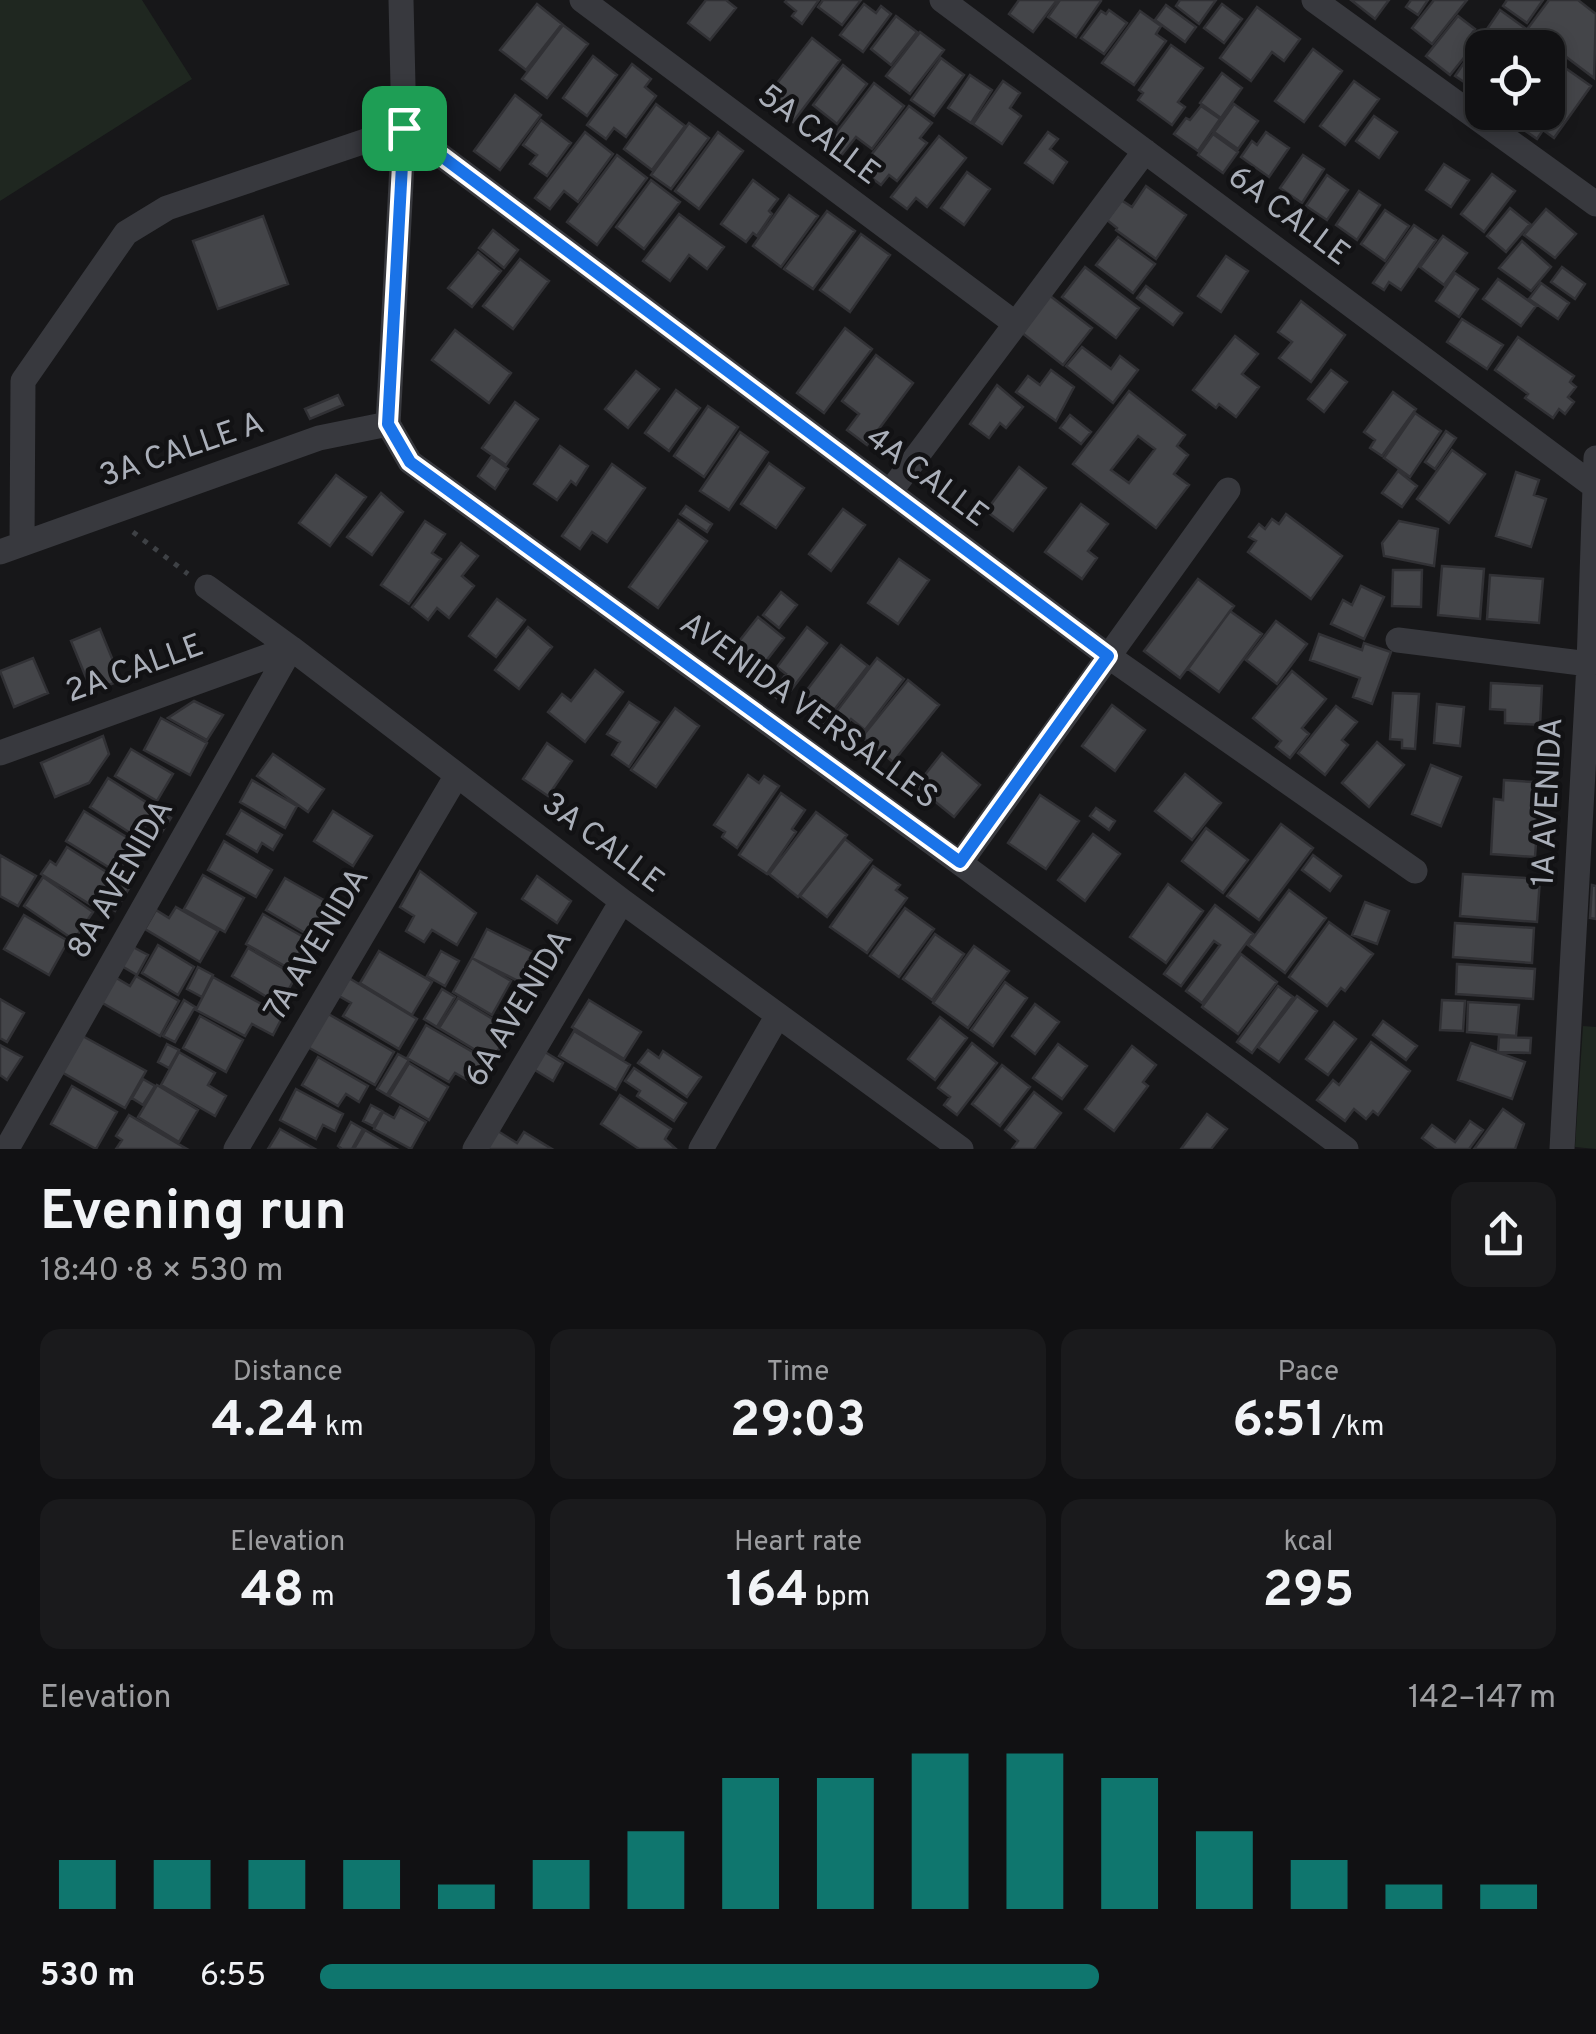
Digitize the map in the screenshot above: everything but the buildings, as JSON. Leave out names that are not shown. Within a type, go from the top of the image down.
[{"type":"street","points":[[388,424],[404,128],[401,0]]},
{"type":"street","name":"5A CALLE","points":[[582,0],[1016,324]]},
{"type":"street","name":"6A CALLE","points":[[942,0],[1594,486]]},
{"type":"street","points":[[1314,0],[1596,204]]},
{"type":"street","points":[[11,548],[23,381],[126,233],[168,208],[404,128]]},
{"type":"street","name":"4A CALLE","points":[[404,128],[1108,656],[1416,871]]},
{"type":"street","points":[[890,492],[1146,151]]},
{"type":"street","name":"3A CALLE A","points":[[11,548],[319,438],[388,424]]},
{"type":"street","name":"AVENIDA VERSALLES","points":[[388,424],[410,462],[1346,1149]]},
{"type":"street","name":"1A AVENIDA","points":[[1562,1149],[1589,664],[1596,458]]},
{"type":"street","points":[[960,862],[1228,490]]},
{"type":"street","name":"3A CALLE","points":[[206,587],[950,1146]]},
{"type":"street","points":[[1398,640],[1589,664]]},
{"type":"street","name":"2A CALLE","points":[[0,753],[291,648]]},
{"type":"street","name":"8A AVENIDA","points":[[9,1145],[291,648]]},
{"type":"street","name":"7A AVENIDA","points":[[236,1149],[457,775]]},
{"type":"street","name":"6A AVENIDA","points":[[475,1149],[622,901]]},
{"type":"street","points":[[701,1149],[778,1015]]},
{"type":"path","points":[[106,512],[206,587]]},
{"type":"shaded area","points":[[0,0],[142,0],[192,79],[0,201]]},
{"type":"shaded area","points":[[1583,1026],[1596,1027],[1596,1149],[1575,1147]]},
{"type":"route","points":[[404,128],[1108,656],[960,862],[410,462],[388,424],[404,128]]}]
